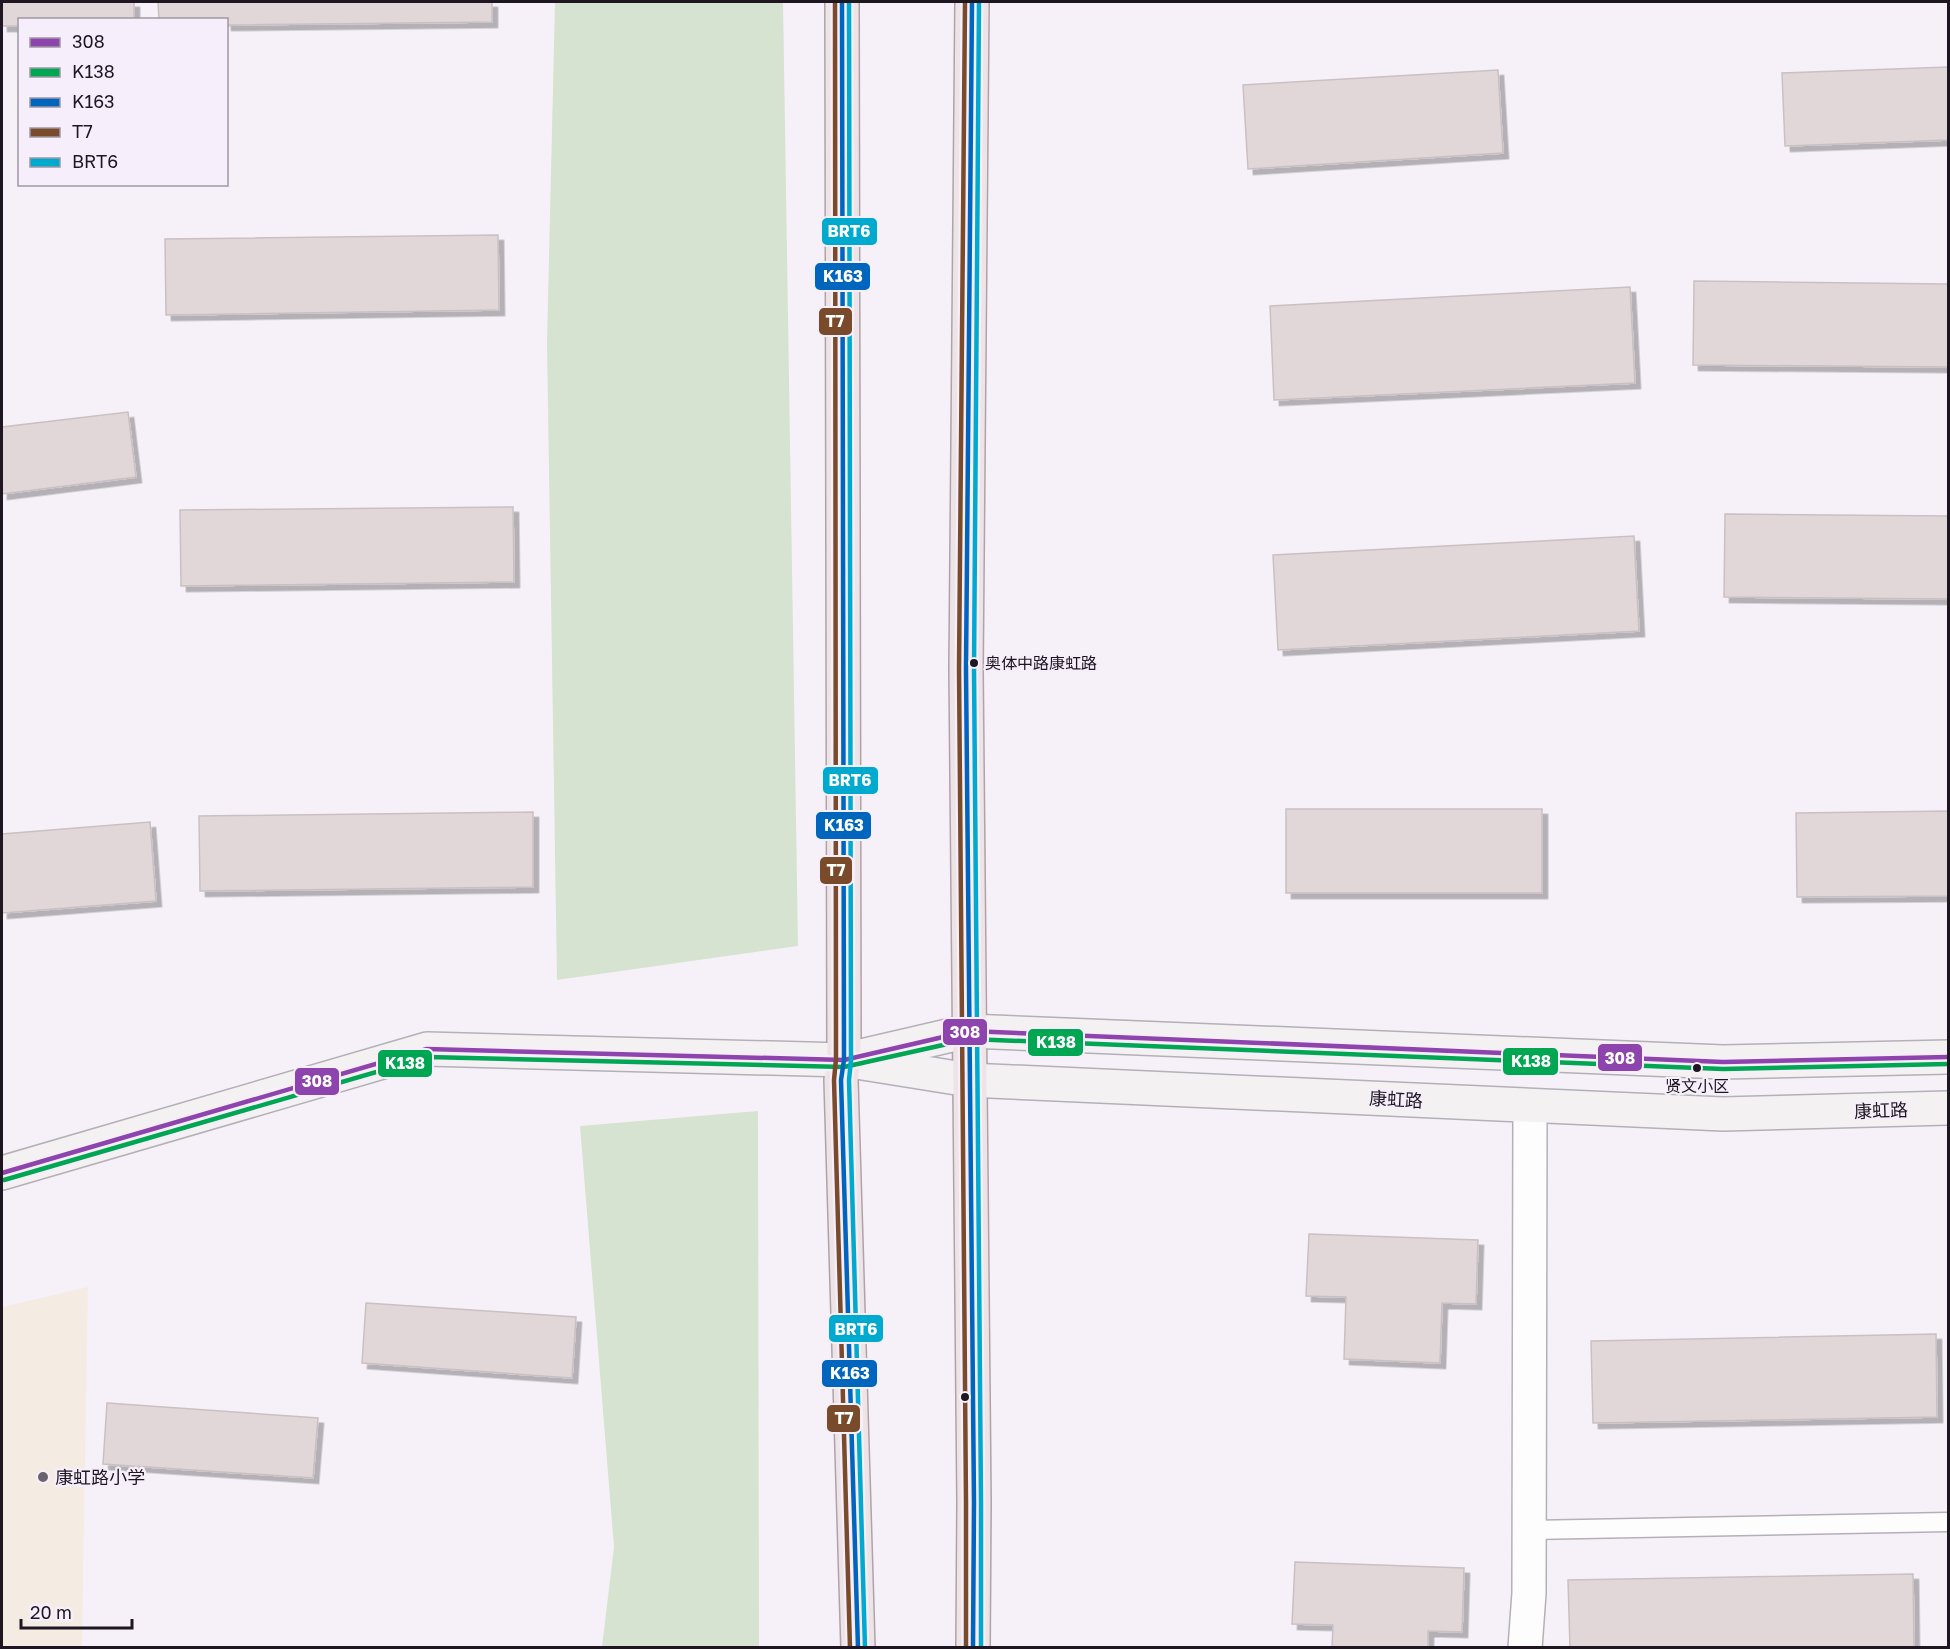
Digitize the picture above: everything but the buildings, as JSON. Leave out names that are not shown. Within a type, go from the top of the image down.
[{"type":"main road","points":[[842,2],[844,1060],[841,1080],[858,1647]]},
{"type":"main road","points":[[972,2],[966,657],[974,1502],[973,1647]]},
{"type":"main road","name":"康虹路","points":[[844,1060],[969,1031],[1723,1062],[1948,1057]]},
{"type":"main road","name":"康虹路","points":[[2,1173],[427,1049],[844,1060],[969,1080],[1723,1114],[1948,1108]]},
{"type":"street","points":[[1525,1647],[1530,1530],[1530,1106]]},
{"type":"lane","points":[[1530,1530],[1948,1522]]},
{"type":"shaded area","name":"康虹路小学","points":[[88,1287],[82,1647],[2,1647],[2,1307]]},
{"type":"green space","points":[[555,2],[783,2],[798,946],[557,980],[547,343]]},
{"type":"green space","points":[[758,1111],[759,1647],[602,1647],[614,1547],[580,1126]]},
{"type":"transit line","name":"T7","points":[[835,2],[836,1059],[834,1080],[850,1648]]},
{"type":"transit line","name":"K163","points":[[842,2],[844,1060],[841,1080],[858,1648]]},
{"type":"transit line","name":"BRT6","points":[[849,2],[851,1060],[849,1080],[865,1648]]},
{"type":"transit line","name":"T7","points":[[965,2],[959,669],[966,1648]]},
{"type":"transit line","name":"K163","points":[[972,2],[966,669],[974,1502],[973,1648]]},
{"type":"transit line","name":"BRT6","points":[[979,2],[974,669],[981,1648]]},
{"type":"transit line","name":"308","points":[[2,1173],[427,1049],[844,1060],[969,1031],[1723,1062],[1948,1057]]},
{"type":"transit line","name":"K138","points":[[4,1180],[428,1057],[844,1067],[970,1039],[1723,1069],[1948,1064]]},
{"type":"place","name":"奥体中路康虹路","points":[[974,663]]},
{"type":"place","name":"贤文小区","points":[[1697,1068]]},
{"type":"place","name":"康虹路小学","points":[[43,1477]]}]
